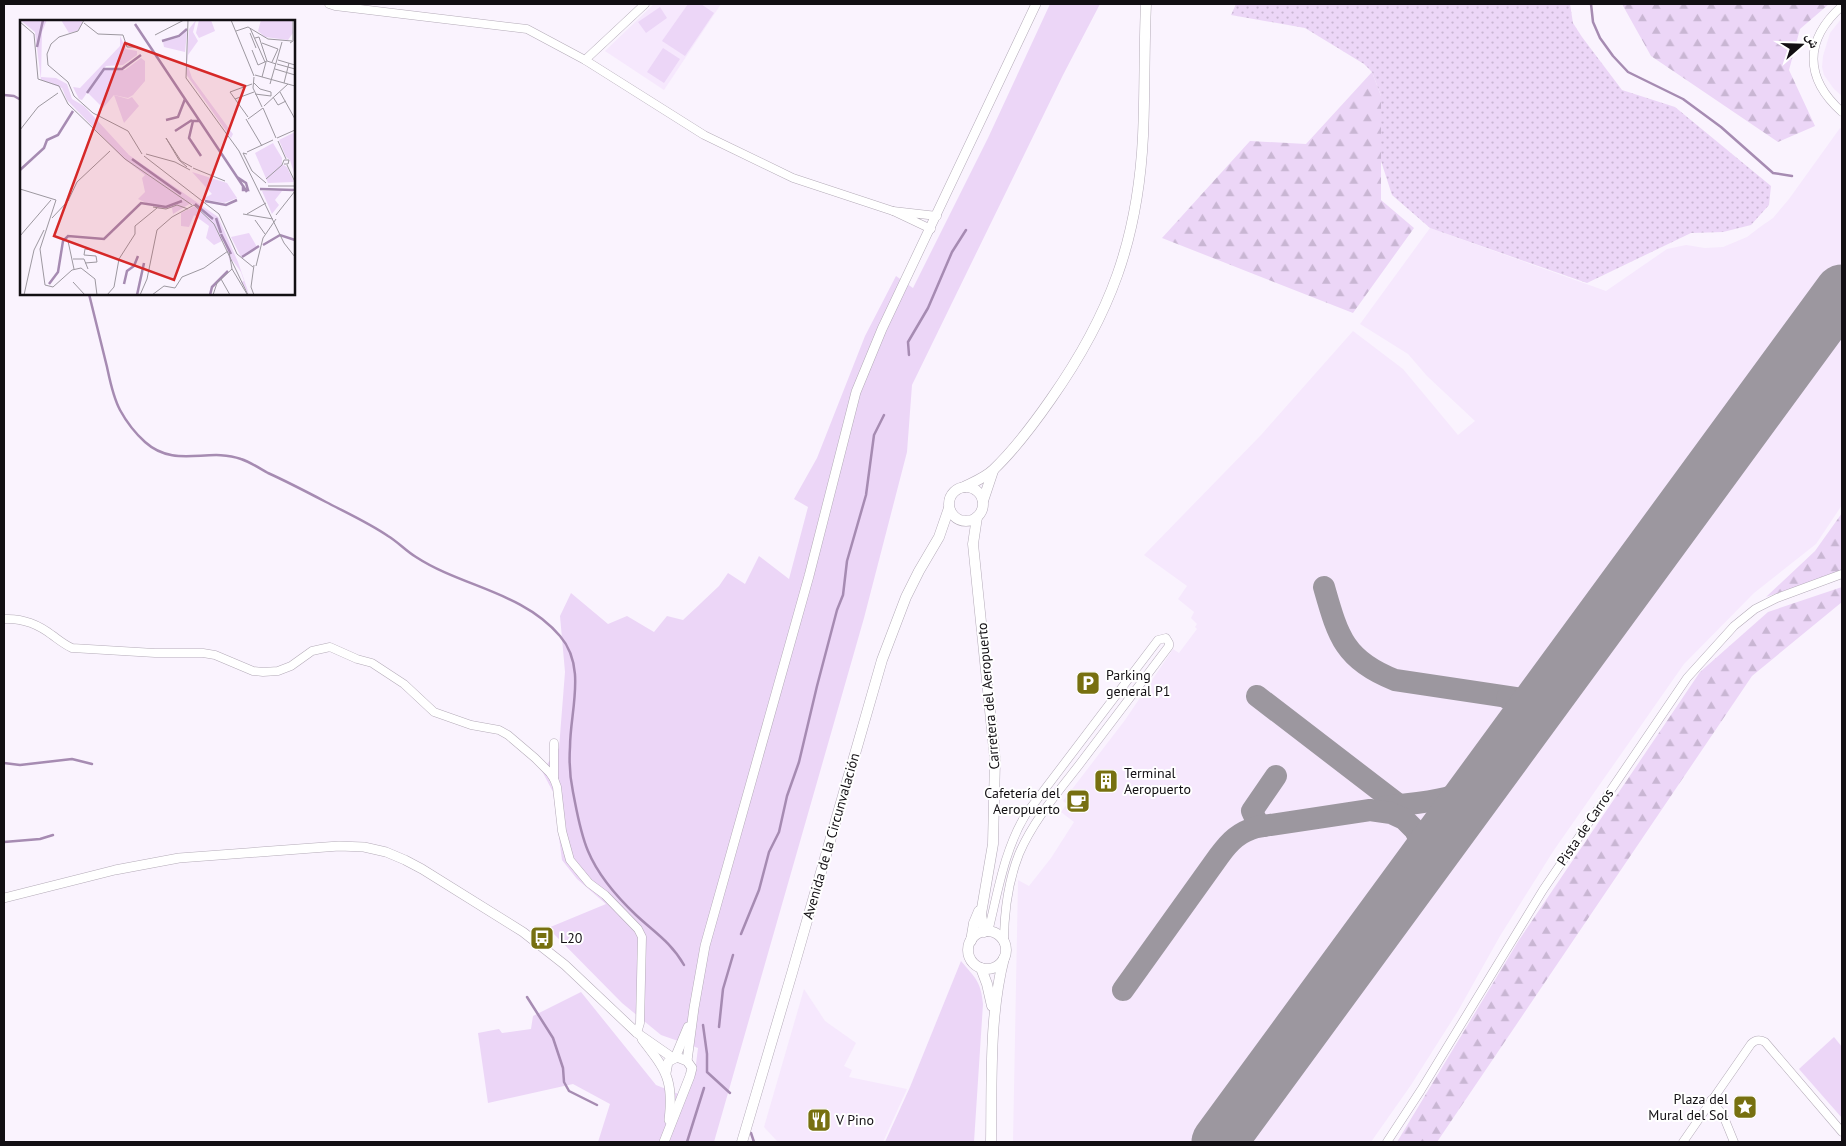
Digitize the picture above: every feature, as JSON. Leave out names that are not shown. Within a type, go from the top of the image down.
[{"type":"main road","points":[[993,471],[955,490],[948,502],[949,508],[955,517],[961,521],[968,521],[977,517],[980,513],[982,501],[993,471],[1040,414],[1078,359],[1111,295],[1129,242],[1139,188],[1142,153],[1146,4]]},
{"type":"main road","points":[[964,487],[969,487],[978,492],[982,501]]},
{"type":"main road","points":[[939,537],[949,508]]},
{"type":"main road","name":"Carretera del Aeropuerto","points":[[971,941],[974,923],[981,908],[988,881],[993,844],[995,759],[974,544],[977,517]]},
{"type":"main road","points":[[939,537],[961,521]]},
{"type":"main road","name":"Carretera del Aeropuerto","points":[[961,521],[974,544]]},
{"type":"main road","name":"Avenida de la Circunvalación","points":[[742,1142],[882,660],[906,597],[939,537]]},
{"type":"main road","name":"Carretera del Aeropuerto","points":[[981,908],[981,920],[986,932]]},
{"type":"main road","points":[[990,1142],[994,1030],[998,982],[1004,958],[1005,954],[1004,943],[998,935],[986,932],[974,937],[971,941],[968,952],[969,957],[976,966],[987,969],[997,966],[1004,958]]},
{"type":"main road","points":[[981,968],[990,992],[994,1030]]},
{"type":"street","points":[[329,4],[527,29],[585,60],[704,135],[793,178],[893,211],[930,229]]},
{"type":"street","points":[[585,60],[645,4]]},
{"type":"street","points":[[665,1140],[692,1072],[688,1061],[698,980],[705,946],[809,576],[850,412],[879,337],[1036,4]]},
{"type":"street","points":[[1842,6],[1833,14],[1819,34],[1814,61],[1815,76],[1821,89],[1829,100],[1842,112]]},
{"type":"street","points":[[893,211],[937,216]]},
{"type":"street","name":"Pista de Carros","points":[[1387,1142],[1422,1090],[1543,890],[1690,674],[1734,626],[1755,609],[1777,598],[1842,574]]},
{"type":"street","points":[[4,619],[25,621],[43,628],[66,646],[72,648],[155,653],[203,653],[215,655],[254,671],[263,672],[278,671],[291,666],[312,651],[330,647],[356,659],[372,663],[404,684],[434,712],[471,725],[498,730],[508,735],[550,772],[554,779],[557,787],[562,831],[570,860],[589,883],[605,895],[638,929],[642,936],[640,1023],[637,1033]]},
{"type":"street","points":[[986,932],[1002,872],[1018,829],[1026,814],[1158,640],[1166,638],[1169,646],[1094,744],[1027,838],[1015,867],[1005,912],[1004,943]]},
{"type":"street","points":[[1126,683],[1136,690]]},
{"type":"street","points":[[1086,737],[1094,744]]},
{"type":"street","points":[[554,743],[554,779]]},
{"type":"street","points":[[1045,788],[1056,796]]},
{"type":"street","points":[[4,898],[115,870],[179,858],[339,846],[364,847],[386,852],[422,869],[523,932],[565,965],[637,1033],[674,1058],[681,1057],[688,1061]]},
{"type":"street","points":[[665,1140],[670,1102],[666,1066],[674,1058],[694,1011]]},
{"type":"street","points":[[637,1033],[671,1081],[680,1083],[688,1080]]},
{"type":"street","points":[[1682,1142],[1750,1044],[1760,1040],[1765,1042],[1842,1132]]},
{"type":"street","points":[[1711,1100],[1723,1115],[1734,1142]]},
{"type":"shaded area","points":[[654,4],[721,4],[664,90],[605,51]]},
{"type":"shaded area","points":[[1842,18],[1842,96],[1834,89],[1824,75],[1822,67],[1823,56],[1830,33]]},
{"type":"shaded area","points":[[1840,128],[1842,129],[1842,505],[1816,544],[1754,593],[1684,664],[1554,850],[1500,936],[1458,1011],[1411,1085],[1371,1142],[1013,1142],[1018,880],[1029,886],[1051,858],[1074,822],[1061,812],[1067,804],[1063,801],[1125,720],[1173,649],[1179,653],[1197,629],[1195,627],[1197,624],[1191,618],[1194,612],[1178,599],[1187,586],[1144,555],[1261,435],[1353,331],[1403,369],[1458,435],[1475,421],[1427,376],[1408,354],[1360,324],[1430,228],[1606,291],[1667,249],[1686,245],[1705,248],[1723,247],[1747,237],[1773,218]]},
{"type":"shaded area","points":[[804,989],[825,1021],[856,1043],[844,1066],[852,1070],[849,1077],[907,1089],[883,1142],[778,1142],[764,1127]]},
{"type":"green space","points":[[688,4],[701,4],[714,13],[685,56],[662,41]]},
{"type":"green space","points":[[1050,4],[1100,4],[1063,75],[912,385],[907,452],[864,618],[714,1142],[598,1142],[610,1104],[573,1084],[488,1103],[478,1033],[499,1029],[502,1033],[531,1029],[533,1016],[581,992],[656,1085],[686,1097],[696,1064],[698,1048],[661,1035],[622,1003],[548,928],[606,904],[577,879],[562,860],[553,792],[542,771],[559,748],[565,672],[560,616],[571,593],[608,624],[627,616],[654,632],[667,616],[683,620],[719,586],[728,573],[745,584],[759,556],[789,579],[808,507],[794,499],[817,458],[865,336],[896,276],[913,288],[988,138]]},
{"type":"green space","points":[[1236,4],[1570,4],[1573,23],[1622,90],[1675,107],[1771,186],[1769,205],[1751,225],[1723,232],[1691,233],[1587,283],[1430,228],[1392,195],[1381,161],[1381,96],[1372,72],[1364,64],[1305,28],[1231,15]]},
{"type":"green space","points":[[1622,4],[1829,4],[1800,29],[1789,70],[1815,126],[1778,142],[1651,56]]},
{"type":"green space","points":[[660,7],[667,18],[646,33],[638,22]]},
{"type":"green space","points":[[663,48],[680,59],[664,83],[647,72]]},
{"type":"green space","points":[[1372,72],[1381,96],[1381,200],[1414,228],[1353,313],[1162,238],[1250,141],[1306,144]]},
{"type":"green space","points":[[1842,513],[1842,571],[1766,597],[1815,551]]},
{"type":"green space","points":[[1842,587],[1842,602],[1752,676],[1437,1142],[1397,1142],[1519,940],[1700,672],[1768,612]]},
{"type":"green space","points":[[961,961],[979,985],[983,1004],[974,1142],[885,1142],[910,1087]]},
{"type":"green space","points":[[1834,1037],[1842,1047],[1842,1118],[1799,1069]]},
{"type":"waterway","points":[[1591,4],[1593,22],[1600,38],[1628,72],[1683,99],[1721,127],[1773,173],[1792,176]]},
{"type":"waterway","points":[[4,95],[14,96],[20,99]]},
{"type":"waterway","points":[[909,355],[908,342],[928,308],[952,252],[966,230]]},
{"type":"waterway","points":[[89,295],[115,400],[128,423],[145,442],[156,450],[180,456],[229,456],[248,462],[373,527],[392,538],[412,555],[434,567],[528,609],[545,621],[560,636],[568,648],[573,661],[575,675],[570,770],[577,814],[585,844],[597,869],[615,893],[668,944],[684,965]]},
{"type":"waterway","points":[[741,934],[759,890],[769,852],[779,832],[787,796],[799,762],[837,610],[843,595],[847,561],[866,495],[874,435],[884,415]]},
{"type":"waterway","points":[[4,763],[20,765],[72,759],[92,764]]},
{"type":"waterway","points":[[4,842],[40,839],[53,835]]},
{"type":"waterway","points":[[719,1027],[723,989],[733,955]]},
{"type":"waterway","points":[[527,997],[553,1038],[563,1068],[564,1082],[569,1091],[597,1105]]},
{"type":"waterway","points":[[703,1025],[707,1054],[707,1072],[730,1093]]},
{"type":"waterway","points":[[687,1142],[704,1088]]},
{"type":"waterway","points":[[751,1133],[754,1142]]},
{"type":"taxiway","points":[[1324,587],[1339,633],[1354,655],[1364,664],[1395,680],[1522,699],[1533,698],[1542,694],[1557,681]]},
{"type":"taxiway","points":[[1257,696],[1399,805]]},
{"type":"taxiway","points":[[1507,698],[1520,712],[1520,732]]},
{"type":"taxiway","points":[[1264,826],[1257,822],[1252,811],[1276,776]]},
{"type":"taxiway","points":[[1385,807],[1449,797],[1473,788],[1484,781]]},
{"type":"taxiway","points":[[1123,990],[1223,851],[1235,838],[1251,829],[1370,810],[1391,813],[1404,819],[1415,830],[1421,842],[1419,865],[1414,877]]},
{"type":"runway","points":[[1219,1142],[1842,292]]},
{"type":"place","name":"Parking general P1","points":[[1088,683]]},
{"type":"place","name":"Terminal Aeropuerto","points":[[1106,781]]},
{"type":"place","name":"Cafetería del Aeropuerto","points":[[1078,801]]},
{"type":"place","name":"L20","points":[[542,938]]},
{"type":"place","name":"Plaza del Mural del Sol","points":[[1745,1107]]},
{"type":"place","name":"V Pino","points":[[819,1120]]}]
